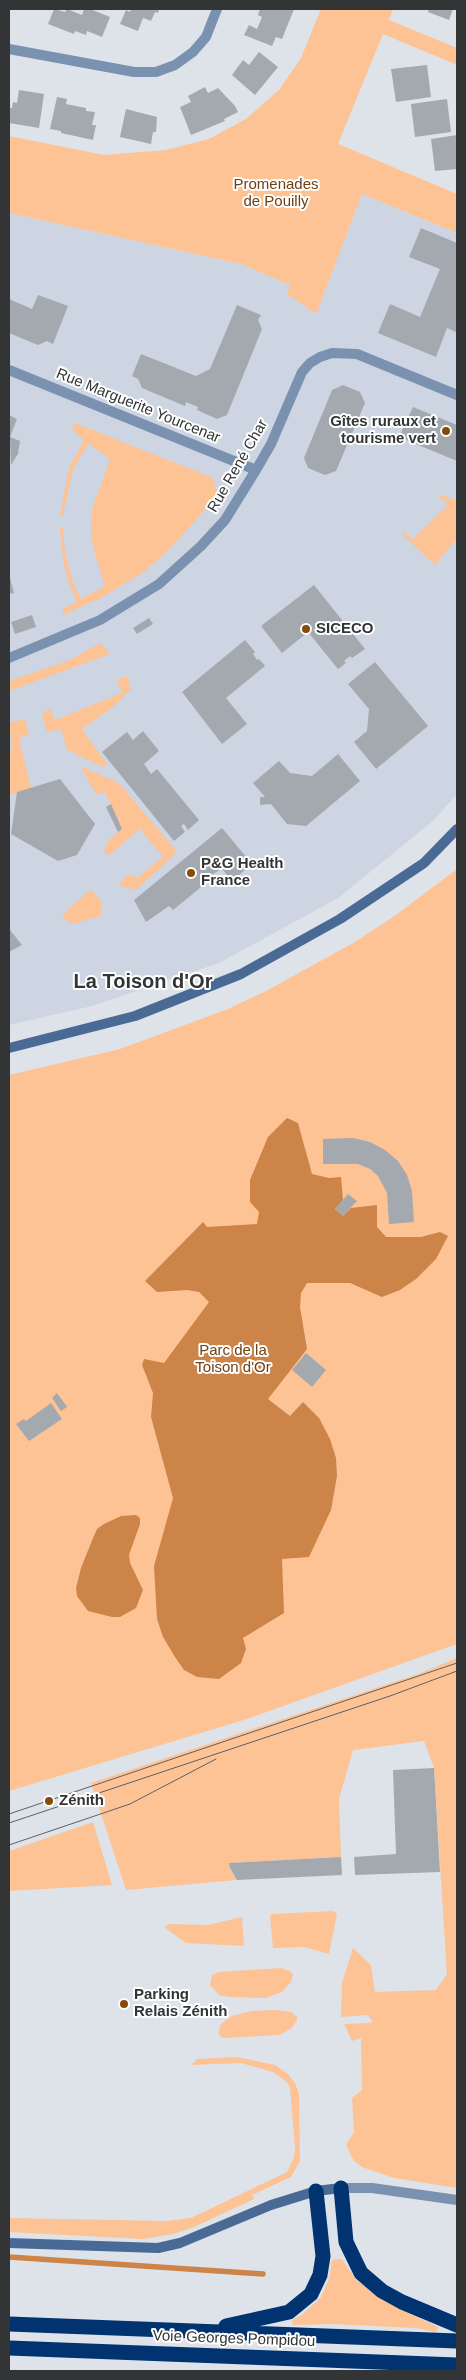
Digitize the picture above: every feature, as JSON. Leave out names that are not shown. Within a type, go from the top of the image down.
[{"type":"highway","points":[[340,2188],[346,2242],[362,2273],[382,2291],[402,2302],[457,2325]]},
{"type":"highway","points":[[195,2331],[280,2315],[297,2307],[307,2298],[316,2285],[323,2265],[323,2244],[316,2191]]},
{"type":"highway","points":[[9,2324],[457,2341]]},
{"type":"highway","name":"Voie Georges Pompidou","points":[[9,2348],[457,2365]]},
{"type":"street","points":[[9,49],[134,72],[156,72],[175,65],[193,52],[206,37],[217,9]]},
{"type":"street","name":"Rue René Char","points":[[9,658],[100,620],[159,584],[201,546],[225,520],[256,470],[271,444],[302,372],[310,363],[320,357],[332,353],[357,354],[457,394]]},
{"type":"street","name":"Rue Marguerite Yourcenar","points":[[9,370],[256,470]]},
{"type":"street","points":[[9,1048],[135,1016],[241,974],[340,919],[424,863],[457,829]]},
{"type":"street","points":[[9,2242],[158,2248],[180,2244],[271,2205],[316,2191],[340,2188],[372,2188],[457,2200]]},
{"type":"shaded area","points":[[362,194],[457,233],[457,794],[433,821],[338,898],[219,963],[92,1006],[9,1025],[9,213],[241,264],[290,285],[316,313]]},
{"type":"shaded area","points":[[287,1118],[298,1123],[312,1174],[329,1178],[341,1177],[343,1200],[335,1209],[343,1216],[351,1208],[377,1205],[377,1227],[386,1237],[421,1237],[440,1232],[448,1236],[436,1259],[416,1279],[400,1290],[382,1297],[350,1283],[307,1283],[301,1293],[300,1307],[307,1349],[268,1399],[290,1416],[303,1402],[319,1418],[330,1439],[336,1458],[337,1476],[331,1510],[309,1557],[282,1559],[284,1613],[243,1638],[246,1649],[241,1663],[219,1679],[197,1677],[184,1670],[175,1657],[163,1637],[157,1619],[154,1566],[173,1498],[151,1417],[153,1393],[142,1365],[144,1359],[164,1363],[209,1302],[199,1292],[187,1290],[157,1292],[145,1281],[203,1222],[207,1227],[257,1224],[259,1212],[250,1202],[250,1180],[268,1137]]},
{"type":"shaded area","points":[[136,1515],[140,1518],[140,1524],[129,1555],[130,1563],[143,1590],[136,1608],[120,1617],[88,1611],[77,1596],[76,1588],[81,1568],[97,1529],[121,1516]]},
{"type":"green space","name":"Promenades de Pouilly","points":[[321,9],[393,9],[389,20],[457,48],[457,65],[383,34],[338,144],[457,194],[457,233],[362,194],[316,314],[287,294],[290,285],[241,264],[9,213],[9,136],[104,155],[166,150],[209,139],[246,119],[279,90],[301,58]]},
{"type":"green space","points":[[75,423],[213,478],[218,495],[168,551],[142,573],[101,598],[63,615],[63,609],[77,602],[68,581],[63,560],[60,528],[63,528],[65,552],[72,580],[81,599],[105,586],[91,533],[92,510],[110,459],[88,443],[73,470],[63,515],[60,515],[69,468],[84,440],[72,430]]},
{"type":"green space","points":[[439,494],[457,501],[457,538],[435,565],[402,534],[404,532],[413,539],[448,505],[438,496]]},
{"type":"green space","points":[[100,643],[110,654],[9,691],[9,681],[70,660]]},
{"type":"green space","points":[[127,676],[131,689],[113,707],[82,729],[105,761],[106,766],[103,767],[67,750],[61,729],[47,732],[42,713],[50,709],[55,720],[122,693],[117,680]]},
{"type":"green space","points":[[25,719],[29,734],[19,739],[31,788],[9,795],[9,755],[12,750],[9,723]]},
{"type":"green space","points":[[80,766],[119,783],[177,852],[136,890],[118,885],[128,875],[134,875],[137,878],[163,857],[140,829],[108,856],[104,851],[109,840],[122,829],[105,792],[96,794]]},
{"type":"green space","name":"Parc de la Toison d'Or","points":[[457,869],[457,1644],[247,1719],[9,1791],[9,1075],[120,1049],[228,1009],[268,990],[355,942],[396,915]]},
{"type":"green space","points":[[91,890],[101,901],[101,916],[72,924],[62,917],[69,908]]},
{"type":"green space","points":[[457,1658],[457,2188],[394,2178],[362,2167],[354,2161],[346,2145],[354,2132],[352,2098],[362,2090],[361,2038],[352,2041],[344,2024],[371,2023],[372,2021],[368,2015],[341,2017],[342,1983],[353,1948],[371,1965],[375,1992],[436,1990],[447,1974],[434,1768],[424,1741],[353,1750],[339,1799],[341,1857],[230,1863],[230,1868],[237,1880],[126,1890],[91,1783],[418,1674]]},
{"type":"green space","points":[[93,1822],[112,1885],[9,1891],[9,1851]]},
{"type":"green space","points":[[333,1911],[337,1914],[329,1954],[304,1947],[273,1948],[270,1916],[273,1914]]},
{"type":"green space","points":[[242,1917],[244,1946],[186,1943],[164,1927],[170,1924],[208,1925]]},
{"type":"green space","points":[[281,1968],[293,1974],[291,1982],[282,1992],[265,1998],[219,1995],[210,1985],[212,1975],[219,1972]]},
{"type":"green space","points":[[274,2010],[292,2012],[297,2017],[292,2028],[280,2035],[222,2038],[218,2033],[221,2024],[232,2016],[251,2011]]},
{"type":"green space","points":[[237,2057],[275,2065],[288,2074],[295,2083],[299,2094],[300,2161],[291,2177],[252,2195],[254,2199],[194,2227],[173,2234],[143,2239],[9,2232],[9,2218],[167,2221],[191,2218],[287,2172],[294,2158],[295,2147],[290,2088],[287,2082],[273,2072],[241,2063],[191,2065],[197,2059]]},
{"type":"green space","points":[[342,2259],[357,2281],[396,2307],[438,2327],[436,2332],[416,2328],[332,2324],[293,2325],[292,2320],[302,2315],[321,2297],[329,2279],[332,2260]]},
{"type":"building","points":[[54,9],[65,12],[67,9],[82,15],[84,9],[90,9],[110,17],[102,37],[87,31],[86,35],[75,31],[74,34],[48,24]]},
{"type":"building","points":[[131,9],[159,9],[158,13],[155,12],[151,21],[143,18],[138,31],[120,24],[126,10],[130,12]]},
{"type":"building","points":[[260,9],[294,9],[282,39],[276,37],[272,46],[244,35],[249,25],[257,29],[262,17],[258,15]]},
{"type":"building","points":[[429,9],[453,9],[449,20],[428,12]]},
{"type":"building","points":[[259,52],[278,67],[255,95],[232,75],[243,60],[249,65]]},
{"type":"building","points":[[427,65],[431,97],[396,102],[391,69]]},
{"type":"building","points":[[205,87],[208,93],[218,88],[235,106],[238,112],[224,119],[225,121],[191,135],[180,107],[191,102],[188,96]]},
{"type":"building","points":[[19,90],[44,94],[39,128],[9,123],[9,108],[12,108],[13,102],[17,103]]},
{"type":"building","points":[[57,97],[67,99],[66,104],[95,112],[92,125],[96,125],[93,140],[50,129]]},
{"type":"building","points":[[447,99],[451,132],[415,137],[411,104]]},
{"type":"building","points":[[126,109],[157,117],[156,132],[153,132],[151,144],[120,137]]},
{"type":"building","points":[[457,135],[457,169],[435,171],[431,139]]},
{"type":"building","points":[[421,228],[457,243],[457,328],[456,332],[447,328],[436,357],[378,333],[390,304],[420,317],[440,269],[409,257]]},
{"type":"building","points":[[38,295],[68,306],[53,344],[47,341],[38,345],[9,333],[9,299],[32,309]]},
{"type":"building","points":[[237,305],[261,315],[258,320],[262,329],[227,415],[217,419],[197,410],[198,407],[186,402],[185,406],[142,388],[138,379],[132,376],[141,354],[196,376],[210,369]]},
{"type":"building","points":[[343,385],[360,392],[365,403],[336,471],[325,475],[308,468],[304,458],[332,390]]},
{"type":"building","points":[[413,407],[457,425],[457,461],[399,437]]},
{"type":"building","points":[[9,415],[17,419],[10,437],[20,441],[18,454],[11,465]]},
{"type":"building","points":[[9,574],[14,593],[9,594]]},
{"type":"building","name":"SICECO","points":[[314,585],[365,649],[352,658],[350,656],[344,661],[346,663],[338,669],[308,632],[282,653],[261,626]]},
{"type":"building","points":[[32,615],[36,627],[15,634],[11,622]]},
{"type":"building","points":[[149,618],[153,624],[137,634],[133,628]]},
{"type":"building","points":[[245,640],[255,652],[253,654],[257,660],[259,659],[265,666],[226,698],[247,724],[222,744],[182,692]]},
{"type":"building","points":[[375,662],[428,726],[376,769],[354,742],[367,731],[369,709],[348,684]]},
{"type":"building","points":[[143,731],[159,751],[144,764],[151,774],[157,769],[199,820],[188,830],[184,824],[181,826],[185,832],[174,841],[102,752],[127,732],[133,740]]},
{"type":"building","points":[[338,754],[360,781],[306,826],[287,824],[271,804],[260,805],[260,797],[265,797],[253,783],[279,761],[290,773],[312,776]]},
{"type":"building","points":[[60,779],[95,824],[77,855],[58,861],[11,834],[17,792]]},
{"type":"building","points":[[111,804],[122,829],[118,832],[106,807]]},
{"type":"building","name":"P&G Health France","points":[[222,828],[252,864],[232,881],[222,869],[209,876],[211,879],[173,910],[169,906],[146,922],[134,900]]},
{"type":"building","points":[[9,931],[22,945],[9,952]]},
{"type":"building","points":[[353,1138],[370,1142],[385,1150],[398,1161],[407,1175],[412,1191],[414,1222],[389,1224],[387,1193],[378,1176],[370,1169],[358,1164],[323,1164],[323,1139]]},
{"type":"building","points":[[348,1194],[357,1201],[343,1216],[335,1209]]},
{"type":"building","points":[[306,1353],[326,1370],[312,1387],[292,1370]]},
{"type":"building","points":[[57,1393],[67,1407],[61,1411],[52,1398]]},
{"type":"building","points":[[51,1403],[62,1419],[29,1441],[16,1424],[24,1419],[26,1421]]},
{"type":"building","points":[[434,1768],[440,1872],[355,1875],[354,1857],[396,1854],[393,1770]]},
{"type":"building","points":[[341,1857],[342,1875],[237,1880],[229,1863]]},
{"type":"waterway","points":[[9,2257],[263,2274]]},
{"type":"tram line","points":[[9,1814],[457,1663]]},
{"type":"tram line","points":[[9,1823],[390,1696],[457,1671]]},
{"type":"tram line","points":[[9,1845],[130,1804],[216,1759]]},
{"type":"place","name":"Gîtes ruraux et tourisme vert","points":[[446,431]]},
{"type":"place","name":"SICECO","points":[[306,629]]},
{"type":"place","name":"P&G Health France","points":[[191,873]]},
{"type":"place","name":"Zénith","points":[[49,1801]]},
{"type":"place","name":"Parking Relais Zénith","points":[[124,2004]]},
{"type":"district","name":"La Toison d'Or","points":[[143,982]]}]
